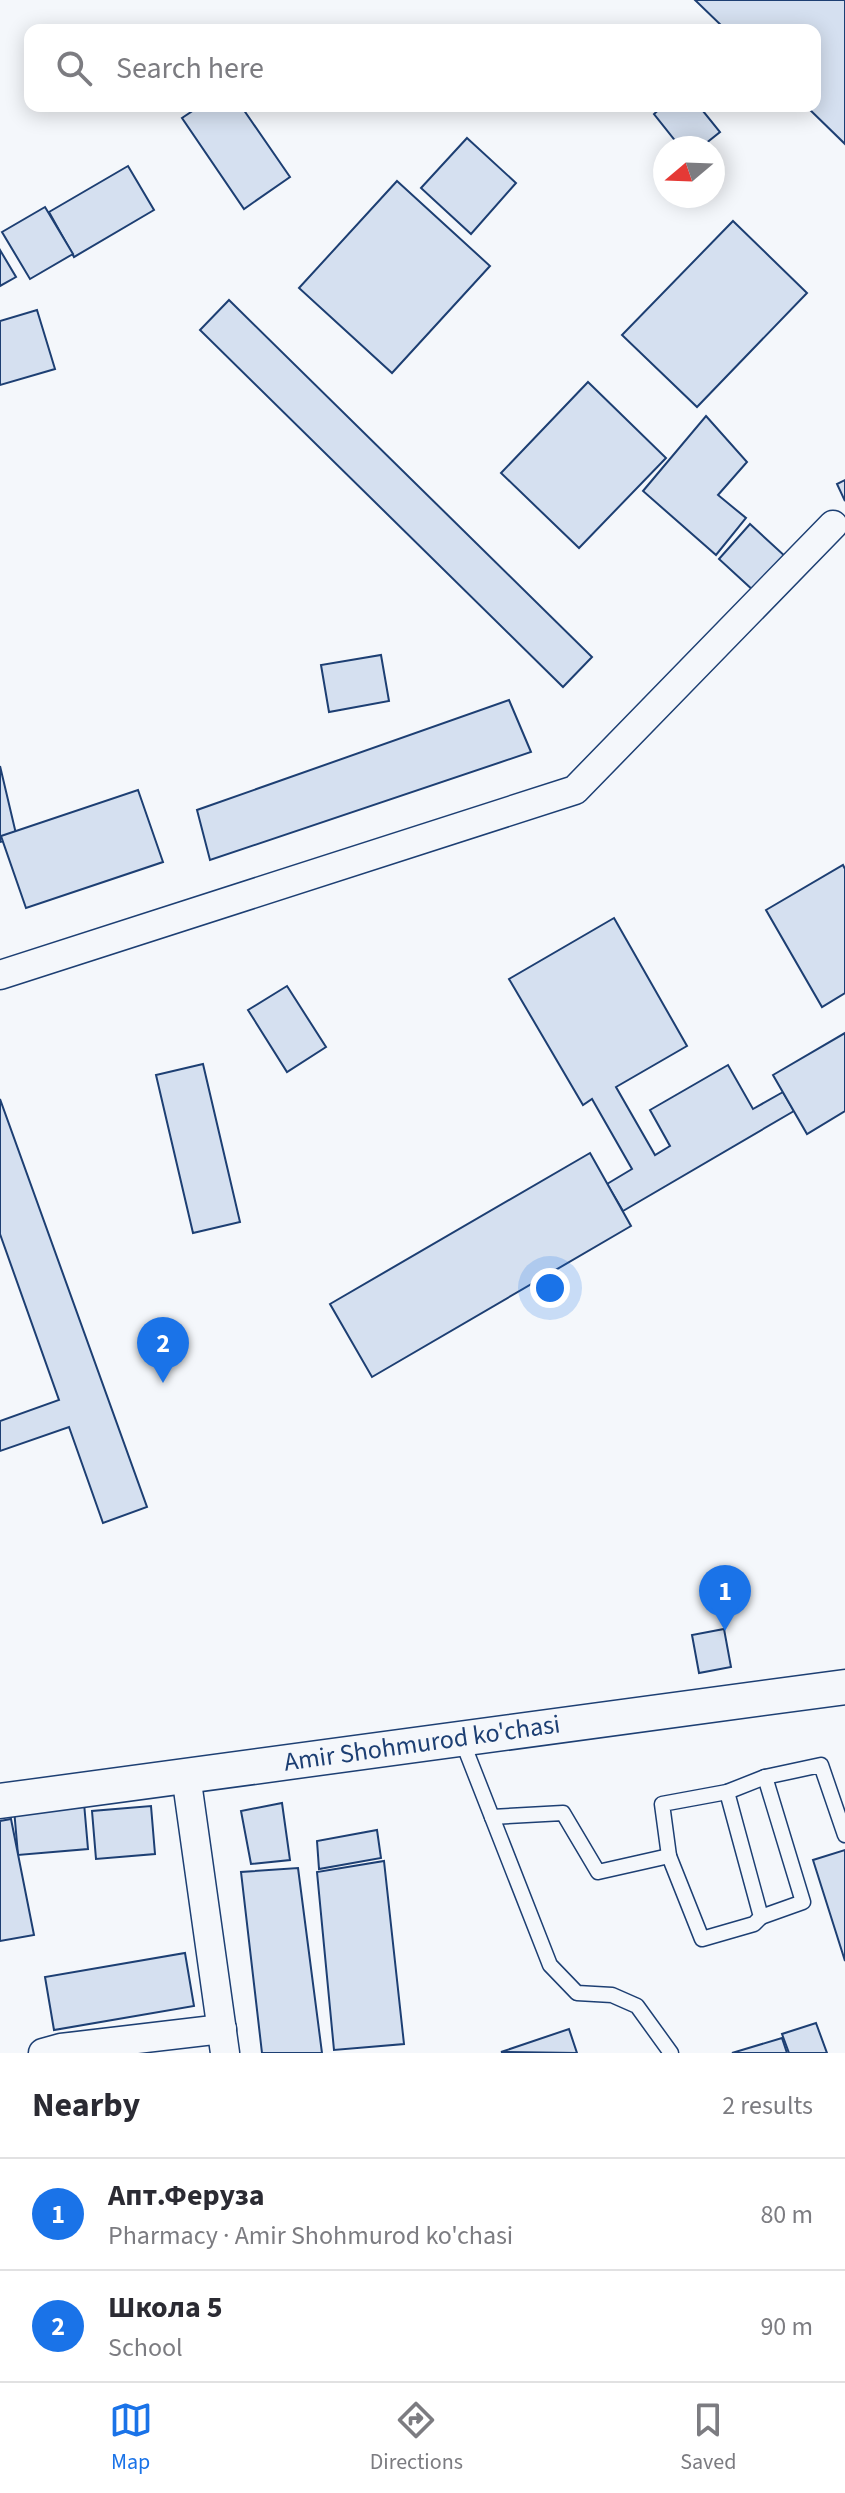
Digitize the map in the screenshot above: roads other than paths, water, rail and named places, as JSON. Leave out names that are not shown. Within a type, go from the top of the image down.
[{"type":"street","points":[[0,975],[575,790],[833,525]]},
{"type":"street","name":"Amir Shohmurod ko'chasi","points":[[0,1801],[845,1687]]},
{"type":"street","points":[[43,2053],[61,2048],[224,2041],[186,1775]]},
{"type":"lane","points":[[461,1738],[550,1965],[577,1993],[612,1995],[637,2006],[671,2053]]},
{"type":"lane","points":[[765,1777],[803,1902],[761,1917],[754,1924],[702,1939],[669,1856],[662,1804],[727,1792],[765,1777],[821,1765],[845,1835]]},
{"type":"lane","points":[[727,1792],[761,1917]]},
{"type":"lane","points":[[492,1817],[563,1813],[598,1872],[669,1856]]},
{"type":"place","name":"Школа 5","points":[[163,1383]]},
{"type":"place","name":"Апт.Феруза","points":[[725,1631]]}]
